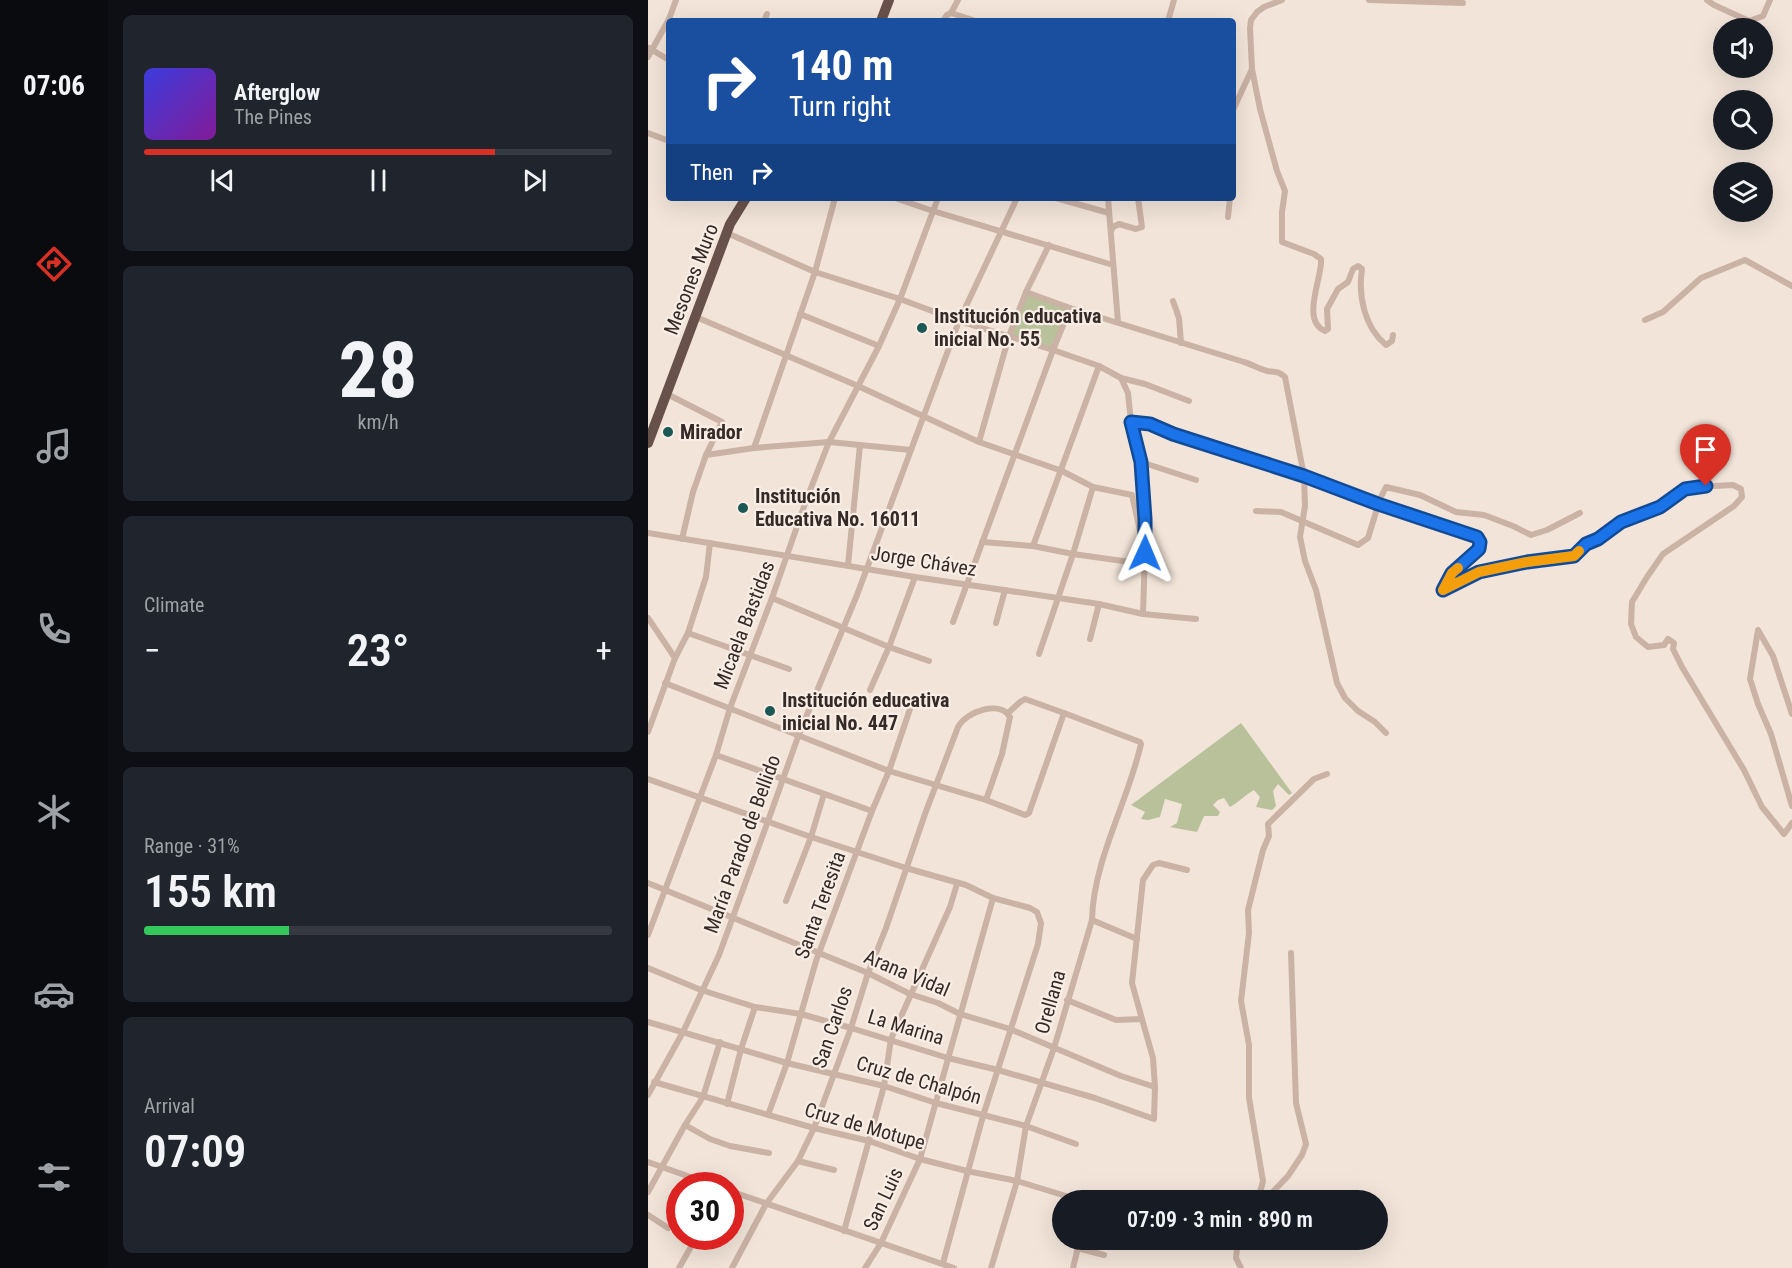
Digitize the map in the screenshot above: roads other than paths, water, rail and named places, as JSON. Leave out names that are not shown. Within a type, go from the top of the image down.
[{"type":"highway","points":[[882,18],[890,0]]},
{"type":"highway","name":"Mesones Muro","points":[[648,443],[730,224],[745,201]]},
{"type":"street","points":[[672,18],[676,0]]},
{"type":"street","points":[[945,18],[951,13],[958,0]]},
{"type":"street","points":[[1169,18],[1174,0]]},
{"type":"street","points":[[1282,0],[1257,12],[1251,20],[1250,28],[1252,69],[1264,125],[1285,190],[1282,242],[1321,258],[1322,265],[1314,298],[1317,324],[1321,330],[1328,329],[1327,309],[1338,289],[1348,282],[1353,269],[1358,266],[1362,269],[1361,300],[1366,316],[1379,339],[1386,345],[1392,341],[1393,335]]},
{"type":"street","points":[[1369,0],[1463,3]]},
{"type":"street","points":[[1707,0],[1749,21],[1763,16],[1770,0]]},
{"type":"street","points":[[951,13],[967,18]]},
{"type":"street","points":[[666,28],[649,51],[666,59]]},
{"type":"street","points":[[1236,104],[1252,69]]},
{"type":"street","points":[[648,133],[666,140]]},
{"type":"street","points":[[754,448],[815,272],[834,201]]},
{"type":"street","points":[[904,201],[1113,265]]},
{"type":"street","name":"Micaela Bastidas","points":[[648,935],[829,442],[879,346],[900,299],[937,201]]},
{"type":"street","name":"María Parado de Bellido","points":[[648,1095],[651,1084],[683,1032],[719,955],[799,734],[857,595],[959,321],[1016,201]]},
{"type":"street","points":[[1067,201],[1109,213]]},
{"type":"street","points":[[1108,201],[1118,322]]},
{"type":"street","points":[[1111,232],[1113,227],[1119,224],[1136,229],[1142,227],[1138,201]]},
{"type":"street","points":[[1228,217],[1230,201]]},
{"type":"street","points":[[727,233],[815,272],[1053,350],[1099,366],[1121,378],[1190,401]]},
{"type":"street","points":[[979,442],[1008,336],[1049,245]]},
{"type":"street","points":[[1645,320],[1663,312],[1701,278],[1745,260],[1792,286]]},
{"type":"street","points":[[1026,292],[1267,371],[1275,371],[1285,377],[1304,476],[1305,506],[1300,537],[1305,561],[1316,590],[1337,683],[1345,698],[1386,733]]},
{"type":"street","points":[[1173,301],[1179,318],[1181,343]]},
{"type":"street","points":[[953,622],[1070,308]]},
{"type":"street","points":[[800,314],[879,346]]},
{"type":"street","points":[[696,317],[858,386],[979,442],[1062,471],[1093,487],[1132,495],[1145,553]]},
{"type":"street","points":[[1034,546],[1099,366]]},
{"type":"street","points":[[1121,378],[1128,393],[1131,422],[1141,462],[1145,519],[1143,614]]},
{"type":"street","points":[[667,394],[722,422],[706,455],[693,492],[682,539]]},
{"type":"street","points":[[1131,422],[1150,424],[1173,434],[1304,476],[1479,539],[1479,549],[1452,573],[1443,590],[1479,572],[1574,556],[1586,544],[1598,539],[1621,522],[1660,507],[1685,489],[1695,486],[1733,485],[1741,489],[1742,497],[1734,506],[1663,554],[1632,602],[1631,624],[1636,637],[1648,647],[1664,645],[1668,639],[1674,643],[1673,649],[1682,667],[1744,770],[1762,807],[1784,834],[1792,823]]},
{"type":"street","points":[[706,455],[754,448],[829,442],[911,450]]},
{"type":"street","points":[[848,565],[860,445]]},
{"type":"street","points":[[1141,462],[1196,480]]},
{"type":"street","points":[[1039,654],[1093,487]]},
{"type":"street","points":[[1256,510],[1281,512],[1358,545],[1364,543],[1368,538],[1378,504],[1386,487],[1420,495],[1456,512],[1484,515],[1531,535],[1547,530],[1580,513]]},
{"type":"street","name":"Jorge Chávez","points":[[648,533],[915,577],[1099,604],[1143,614],[1196,619]]},
{"type":"street","points":[[982,542],[1034,546],[1144,564]]},
{"type":"street","points":[[648,732],[675,658],[688,633],[706,577],[711,543]]},
{"type":"street","points":[[870,690],[915,577]]},
{"type":"street","points":[[996,623],[1005,590]]},
{"type":"street","points":[[772,598],[889,647],[929,661]]},
{"type":"street","points":[[1090,639],[1099,604]]},
{"type":"street","points":[[648,618],[675,658]]},
{"type":"street","points":[[1792,714],[1773,656],[1758,630],[1750,679],[1771,734],[1792,806]]},
{"type":"street","points":[[688,633],[789,669]]},
{"type":"street","points":[[665,683],[889,771],[937,784],[1026,815],[1029,813],[1064,713],[1025,699],[1008,713],[1010,717],[1002,754],[986,800]]},
{"type":"street","name":"Santa Teresita","points":[[768,1115],[787,1063],[819,954],[856,851],[889,771],[910,709]]},
{"type":"street","name":"San Carlos","points":[[732,1268],[766,1204],[798,1161],[814,1128],[906,868],[962,720],[983,709],[1003,710],[1008,713]]},
{"type":"street","name":"Orellana","points":[[990,1268],[1017,1181],[1026,1126],[1054,1048],[1092,921],[1092,900],[1099,874],[1141,746],[1140,741],[1064,713]]},
{"type":"street","points":[[716,755],[872,811]]},
{"type":"street","points":[[1260,1190],[1263,1181],[1249,1098],[1248,1045],[1241,1001],[1250,933],[1248,909],[1263,850],[1269,836],[1268,824],[1314,779],[1327,774]]},
{"type":"street","points":[[648,779],[811,837],[966,885],[993,898],[1037,912],[1041,922],[1038,944],[983,1116],[943,1263]]},
{"type":"street","points":[[786,901],[811,837],[824,794]]},
{"type":"street","points":[[1155,1087],[1153,1058],[1132,983],[1142,885],[1149,870],[1153,865],[1159,863],[1187,870]]},
{"type":"street","name":"Arana Vidal","points":[[648,883],[868,973],[910,994],[938,1003],[960,1014],[1010,1029],[1121,1076],[1155,1087]]},
{"type":"street","points":[[844,1231],[884,1086],[891,1039],[950,907],[957,884]]},
{"type":"street","name":"San Luis","points":[[865,1268],[882,1243],[920,1159],[993,898]]},
{"type":"street","points":[[1092,921],[1137,939]]},
{"type":"street","points":[[1275,1190],[1288,1176],[1302,1155],[1306,1144],[1296,1103],[1291,953]]},
{"type":"street","name":"La Marina","points":[[648,968],[701,990],[755,1007],[801,1014],[891,1039],[948,1058],[1095,1098],[1154,1119],[1155,1087]]},
{"type":"street","points":[[1067,1000],[1116,1020],[1142,1019]]},
{"type":"street","points":[[727,1104],[741,1049],[755,1007]]},
{"type":"street","name":"Cruz de Chalpón","points":[[648,1022],[787,1063],[884,1086],[936,1103],[1026,1126],[1076,1144]]},
{"type":"street","points":[[648,1192],[703,1097],[720,1042]]},
{"type":"street","name":"Cruz de Motupe","points":[[651,1084],[869,1141],[920,1159],[1017,1181],[1052,1192]]},
{"type":"street","points":[[685,1125],[730,1146],[769,1152]]},
{"type":"street","points":[[798,1161],[834,1170]]},
{"type":"street","points":[[648,1162],[676,1172]]},
{"type":"street","points":[[744,1196],[954,1268]]},
{"type":"street","points":[[648,1215],[666,1226]]},
{"type":"street","points":[[679,1268],[689,1250]]},
{"type":"street","points":[[1072,1268],[1076,1250]]},
{"type":"street","points":[[1085,1250],[1104,1255]]},
{"type":"street","points":[[1237,1250],[1236,1258],[1241,1268]]},
{"type":"place","name":"Institución educativa inicial No. 55","points":[[922,328]]},
{"type":"place","name":"Mirador","points":[[668,432]]},
{"type":"place","name":"Institución Educativa No. 16011","points":[[743,508]]},
{"type":"place","name":"Institución educativa inicial No. 447","points":[[770,711]]}]
